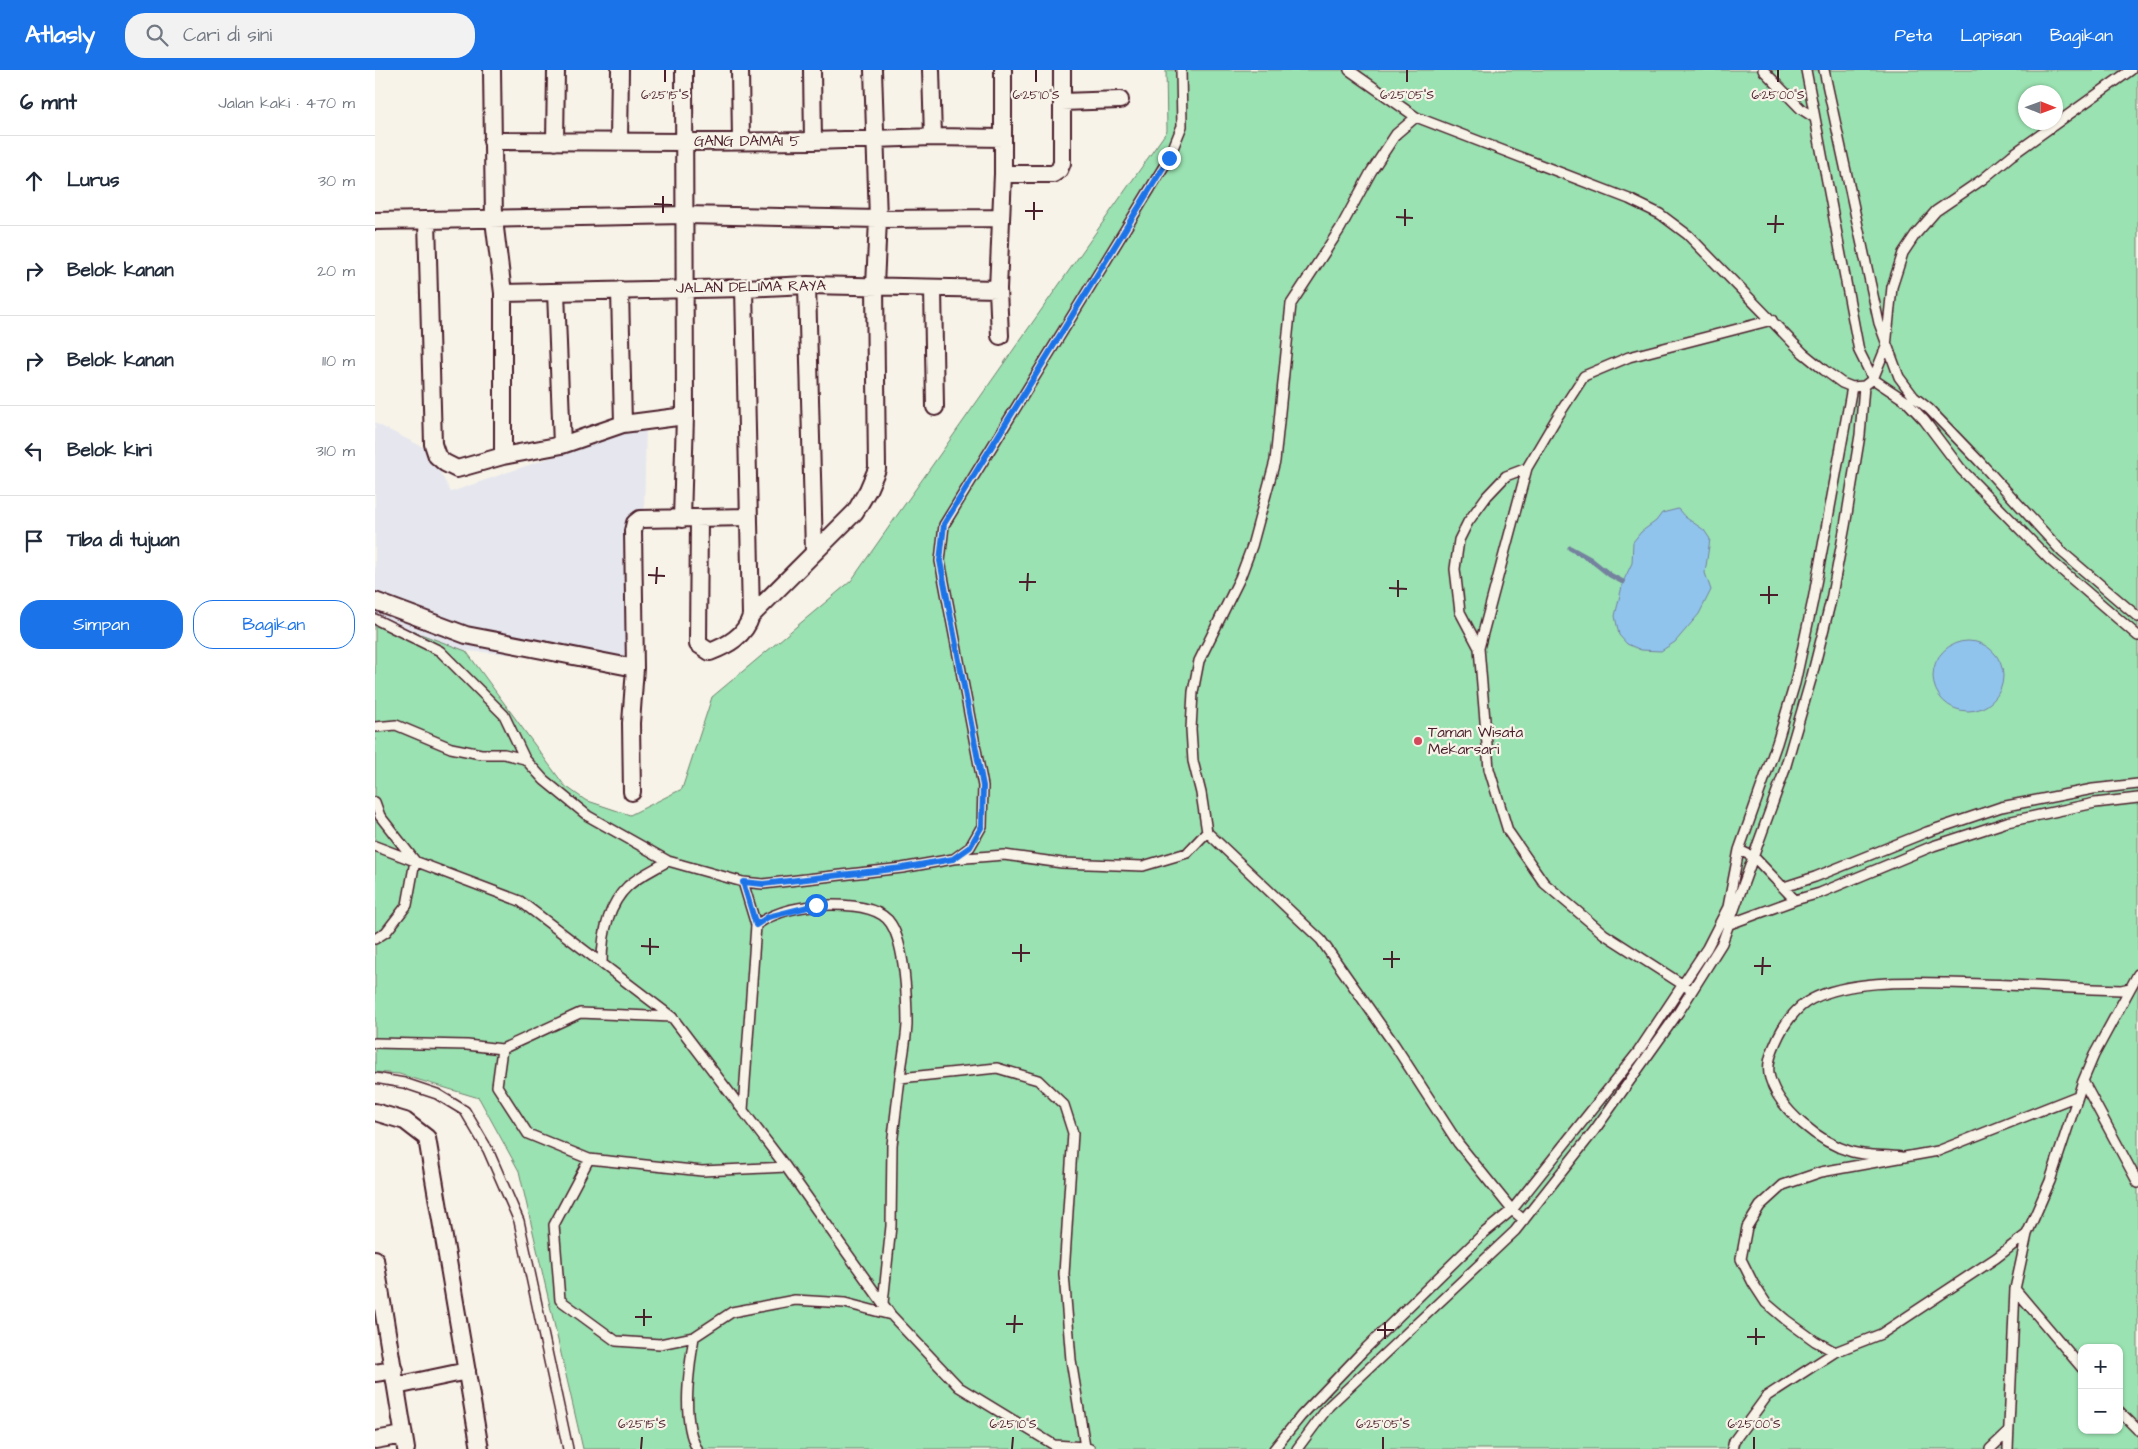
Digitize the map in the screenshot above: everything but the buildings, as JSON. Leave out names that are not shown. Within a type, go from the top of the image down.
[{"type":"street","points":[[493,70],[494,220],[503,293],[503,456]]},
{"type":"street","points":[[555,142],[556,70]]},
{"type":"street","points":[[619,141],[620,70]]},
{"type":"street","points":[[682,519],[685,416],[684,70]]},
{"type":"street","points":[[740,70],[741,141]]},
{"type":"street","points":[[812,70],[813,141]]},
{"type":"street","points":[[751,616],[855,512],[868,490],[877,469],[875,286],[878,219],[873,70]]},
{"type":"street","points":[[931,70],[933,137]]},
{"type":"street","points":[[999,336],[998,289],[1003,174],[1003,70]]},
{"type":"street","points":[[1003,174],[1053,174],[1059,170],[1061,163],[1062,70]]},
{"type":"street","points":[[1062,102],[1120,100]]},
{"type":"street","name":"GANG DAMAI 5","points":[[492,141],[685,142],[813,141],[933,137],[1003,138]]},
{"type":"street","points":[[375,221],[684,215],[878,219],[1001,218]]},
{"type":"street","points":[[427,220],[433,444],[437,456],[445,464],[457,468],[503,456],[562,445],[623,424],[685,416]]},
{"type":"street","points":[[807,285],[814,552]]},
{"type":"street","name":"JALAN DELIMA RAYA","points":[[503,293],[807,285],[998,289]]},
{"type":"street","points":[[699,518],[698,644],[710,652],[726,646],[748,628],[751,616],[744,288]]},
{"type":"street","points":[[933,288],[935,407]]},
{"type":"street","points":[[620,290],[623,424]]},
{"type":"street","points":[[557,292],[562,445]]},
{"type":"street","points":[[632,792],[631,723],[635,668],[633,531],[635,523],[640,519],[749,517]]},
{"type":"street","points":[[375,601],[465,635],[635,668]]},
{"type":"street","points":[[375,1112],[405,1121],[427,1138],[480,1449]]},
{"type":"street","points":[[375,1259],[405,1442],[375,1440]]},
{"type":"street","points":[[375,1373],[395,1378],[467,1371]]},
{"type":"lane","points":[[953,859],[970,847],[982,826],[983,786],[940,561],[944,524],[1169,158],[1182,126],[1181,70]]},
{"type":"lane","points":[[1349,70],[1417,117],[1621,195],[1661,214],[1688,235],[1817,364],[1842,383],[1852,387],[1865,386],[1873,379],[1886,347],[1892,287],[1903,253],[1915,235],[1936,211],[1983,179],[2012,155],[2131,70]]},
{"type":"lane","points":[[1763,70],[1801,109],[1815,118]]},
{"type":"lane","points":[[1806,70],[1859,351],[1873,379],[1906,401],[1925,420],[1961,469],[2051,560],[2138,636]]},
{"type":"lane","points":[[1824,70],[1879,323],[1886,347],[1899,377],[1914,397],[1929,409],[1973,454],[2062,552],[2138,617]]},
{"type":"lane","points":[[1417,117],[1396,134],[1371,172],[1340,229],[1291,304],[1275,461],[1252,546],[1241,578],[1199,661],[1193,692],[1191,729],[1193,761],[1201,793],[1207,832],[1321,940],[1394,1044],[1458,1143],[1512,1210],[1523,1220]]},
{"type":"lane","points":[[1692,991],[1604,934],[1544,883],[1508,831],[1489,769],[1479,648],[1527,468],[1556,419],[1585,376],[1629,357],[1772,320]]},
{"type":"lane","points":[[1297,1449],[1329,1406],[1515,1231],[1594,1131],[1692,991],[1722,943],[1730,926],[1787,764],[1812,676],[1831,600],[1860,435],[1865,386]]},
{"type":"lane","points":[[1274,1449],[1301,1416],[1362,1352],[1484,1233],[1512,1210],[1638,1052],[1707,948],[1728,907],[1739,850],[1777,743],[1795,683],[1813,600],[1852,387]]},
{"type":"lane","points":[[1479,648],[1461,612],[1455,569],[1459,540],[1468,522],[1487,496],[1506,476],[1527,468]]},
{"type":"lane","points":[[375,619],[440,651],[504,715],[525,759],[545,780],[588,816],[668,861],[743,882],[763,884],[902,868],[953,859],[1004,855],[1062,864],[1143,866],[1187,853],[1207,832]]},
{"type":"lane","points":[[375,727],[396,725],[451,748],[481,754],[504,754],[525,759]]},
{"type":"lane","points":[[1784,887],[1815,877],[1927,832],[2001,807],[2093,789],[2138,784]]},
{"type":"lane","points":[[1720,924],[1730,926],[1795,900],[1820,893],[1933,846],[2007,822],[2095,803],[2138,798]]},
{"type":"lane","points":[[375,802],[380,816],[415,861],[407,905],[386,932],[375,939]]},
{"type":"lane","points":[[375,846],[520,901],[672,1017],[786,1167],[891,1315],[959,1387],[1054,1445],[1088,1448],[1071,1360],[1064,1274],[1073,1133],[1064,1105],[1038,1080],[997,1068],[900,1078]]},
{"type":"lane","points":[[1739,850],[1754,857],[1795,900]]},
{"type":"lane","points":[[602,963],[602,945],[611,909],[628,886],[668,861]]},
{"type":"lane","points":[[743,882],[756,925],[743,1110]]},
{"type":"lane","points":[[756,925],[768,917],[816,905],[847,905],[873,910],[891,923],[902,953],[907,1026],[892,1145],[891,1226],[883,1303]]},
{"type":"lane","points":[[2008,1449],[2015,1289],[2027,1234],[2050,1181],[2083,1081],[2138,974]]},
{"type":"lane","points":[[1901,1157],[1852,1152],[1824,1139],[1803,1125],[1779,1098],[1769,1077],[1770,1056],[1790,1017],[1812,999],[1856,987],[1888,983],[1997,984],[2121,990],[2130,988]]},
{"type":"lane","points":[[375,1043],[467,1045],[502,1049],[581,1014],[672,1017]]},
{"type":"lane","points":[[502,1049],[497,1086],[528,1134],[589,1159],[702,1171],[786,1167]]},
{"type":"lane","points":[[375,1078],[403,1082],[437,1094],[465,1111],[488,1150],[519,1221],[568,1449]]},
{"type":"lane","points":[[2083,1081],[2138,1183]]},
{"type":"lane","points":[[1835,1352],[1815,1342],[1773,1308],[1753,1284],[1741,1259],[1747,1227],[1760,1206],[1783,1185],[1821,1172],[1938,1151],[2077,1096]]},
{"type":"lane","points":[[589,1159],[554,1225],[561,1300],[616,1341],[660,1344],[694,1337],[732,1312],[795,1300],[845,1303],[891,1315]]},
{"type":"lane","points":[[1732,1449],[1734,1441],[1767,1396],[1835,1352],[1881,1334],[1996,1258],[2027,1234]]},
{"type":"lane","points":[[2015,1289],[2078,1363]]},
{"type":"lane","points":[[694,1337],[687,1389],[692,1440],[697,1449]]},
{"type":"lane","points":[[2123,1415],[2138,1430]]},
{"type":"lane","points":[[1990,1449],[2008,1432]]},
{"type":"lane","points":[[1045,1449],[1054,1445]]},
{"type":"shaded area","points":[[375,423],[427,449],[451,492],[646,424],[641,663],[466,651],[375,617]]},
{"type":"green space","name":"Taman Wisata Mekarsari","points":[[1166,70],[2138,70],[2138,1449],[583,1449],[519,1171],[479,1098],[399,1074],[375,1072],[375,617],[466,651],[564,785],[585,800],[630,815],[682,789],[712,697],[851,581],[1167,131]]},
{"type":"water","points":[[1678,509],[1685,517],[1704,530],[1710,539],[1705,573],[1711,590],[1699,614],[1675,642],[1661,651],[1641,650],[1627,644],[1619,635],[1615,616],[1623,582],[1632,563],[1633,542],[1662,513]]},
{"type":"water","points":[[1968,641],[1981,644],[1993,651],[2000,663],[2003,676],[2000,689],[1993,701],[1981,708],[1968,711],[1955,708],[1943,701],[1936,689],[1933,676],[1936,663],[1943,651],[1955,644]]},
{"type":"waterway","points":[[1570,548],[1590,559],[1610,575],[1623,582]]},
{"type":"place","name":"Taman Wisata Mekarsari","points":[[1418,741]]},
{"type":"route","points":[[816,905],[789,910],[768,917],[756,925],[743,882],[763,884],[902,868],[953,859],[970,847],[982,826],[983,786],[940,561],[944,524],[1169,158]]}]
